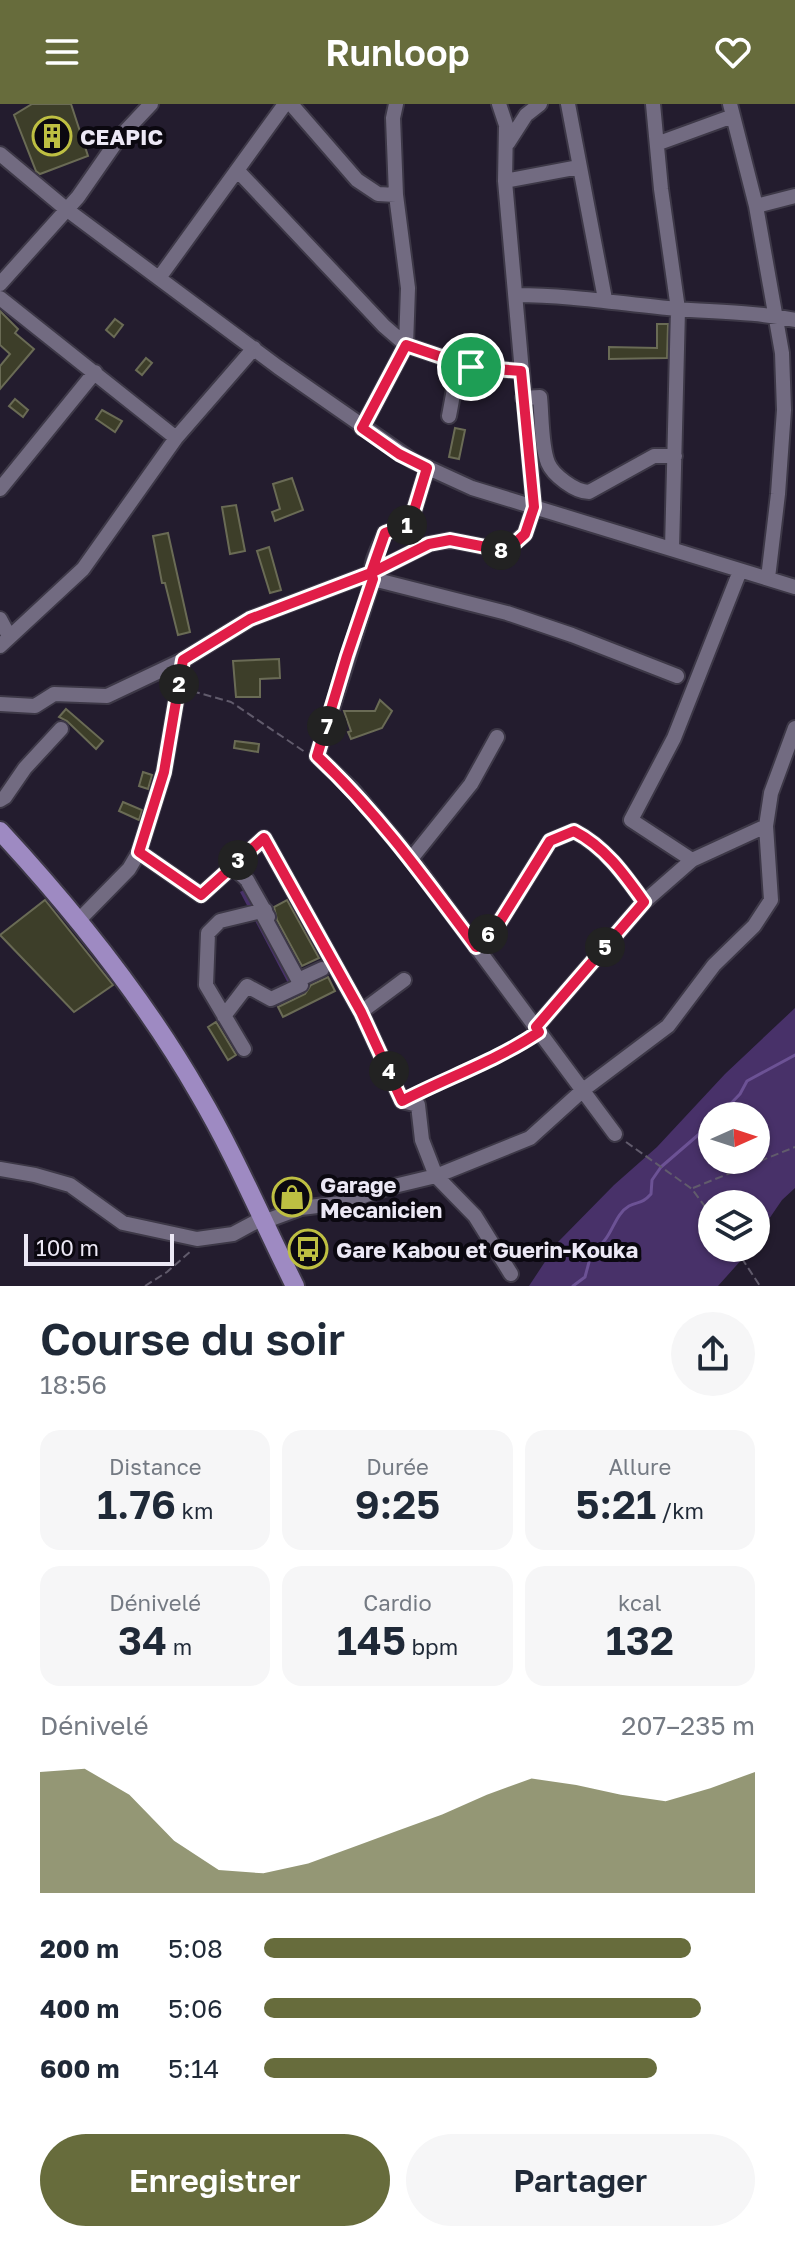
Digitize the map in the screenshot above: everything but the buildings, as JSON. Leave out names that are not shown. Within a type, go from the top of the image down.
[{"type":"main road","points":[[0,831],[79,920],[126,981],[200,1095],[295,1286]]},
{"type":"street","points":[[0,284],[66,209],[119,138],[151,104]]},
{"type":"street","points":[[159,278],[285,104]]},
{"type":"street","points":[[291,104],[357,180],[378,194],[396,195]]},
{"type":"street","points":[[362,428],[406,345],[408,288],[396,195],[393,118],[396,104]]},
{"type":"street","points":[[0,704],[35,706],[54,694],[107,696],[183,660],[250,619],[372,576],[410,551],[442,541],[501,550],[525,534],[534,507],[505,181],[506,125],[499,104]]},
{"type":"street","points":[[505,147],[526,115],[540,104]]},
{"type":"street","points":[[568,104],[605,299]]},
{"type":"street","points":[[653,104],[678,309],[672,549]]},
{"type":"street","points":[[659,143],[732,110],[756,206],[782,353],[784,410],[768,578]]},
{"type":"street","points":[[0,154],[66,209],[399,454],[472,488],[795,587]]},
{"type":"street","points":[[505,181],[579,167]]},
{"type":"street","points":[[237,170],[384,326],[406,345],[471,367],[521,371]]},
{"type":"street","points":[[756,206],[795,196]]},
{"type":"street","points":[[516,295],[561,295],[795,320]]},
{"type":"street","points":[[0,298],[176,438]]},
{"type":"street","points":[[4,641],[83,569],[176,438],[254,348]]},
{"type":"street","points":[[449,416],[455,384],[471,367]]},
{"type":"street","points":[[0,489],[95,372]]},
{"type":"street","points":[[523,398],[540,397],[548,465],[579,492],[589,492],[654,456],[675,456]]},
{"type":"street","points":[[427,468],[410,524],[385,533],[317,756],[352,789],[411,859],[615,1134]]},
{"type":"street","points":[[692,860],[631,820],[674,738],[740,571]]},
{"type":"street","points":[[372,576],[507,613],[677,676]]},
{"type":"street","points":[[0,619],[4,641]]},
{"type":"street","points":[[79,920],[129,869],[139,852],[164,772],[183,660]]},
{"type":"street","points":[[0,1169],[70,1185],[123,1223],[197,1239],[233,1234],[301,1208],[342,1203],[436,1176],[530,1138],[583,1090],[668,1026],[714,965],[754,926],[771,900],[766,826],[771,793],[795,728]]},
{"type":"street","points":[[0,800],[61,729]]},
{"type":"street","points":[[411,859],[471,784],[497,737]]},
{"type":"street","points":[[538,1030],[644,902],[692,860],[766,826]]},
{"type":"street","points":[[476,947],[499,923],[550,841],[574,831],[589,839],[612,859],[644,902]]},
{"type":"street","points":[[139,852],[201,895],[264,838],[361,1012],[402,1101],[418,1105],[422,1140],[436,1176],[475,1216],[511,1274]]},
{"type":"street","points":[[224,1016],[247,986],[271,999],[301,985],[247,880],[232,866]]},
{"type":"street","points":[[244,1049],[206,985],[208,933],[220,921],[266,915]]},
{"type":"street","points":[[298,980],[322,969]]},
{"type":"street","points":[[361,1012],[404,980]]},
{"type":"path","points":[[178,688],[231,702],[266,724],[298,750],[317,756]]},
{"type":"path","points":[[402,1101],[493,1060],[538,1030]]},
{"type":"path","points":[[615,1134],[692,1189],[698,1197]]},
{"type":"path","points":[[692,1189],[795,1147]]},
{"type":"path","points":[[145,1286],[193,1250]]},
{"type":"path","points":[[744,1262],[760,1286]]},
{"type":"shaded area","points":[[247,890],[298,984],[291,989],[240,892]]},
{"type":"shaded area","points":[[795,1008],[795,1188],[770,1218],[770,1190],[698,1190],[698,1262],[739,1262],[718,1286],[529,1286],[558,1242],[698,1103],[698,1174],[770,1174],[770,1102],[699,1102]]},
{"type":"waterway","points":[[732,1102],[747,1081],[795,1055]]},
{"type":"waterway","points":[[573,1286],[585,1277],[592,1251],[605,1240],[623,1210],[648,1197],[652,1180],[661,1167],[698,1135]]},
{"type":"place","name":"CEAPIC","points":[[52,136]]},
{"type":"place","name":"Garage Mecanicien","points":[[292,1197]]},
{"type":"place","name":"Gare Kabou et Guerin-Kouka","points":[[308,1249]]},
{"type":"route","points":[[471,367],[406,345],[362,428],[399,454],[427,468],[410,524],[385,533],[371,573],[250,619],[183,660],[164,772],[139,852],[201,895],[264,838],[361,1012],[402,1101],[515,1049],[539,1032],[536,1027],[644,902],[612,859],[589,839],[574,831],[550,841],[499,923],[476,947],[411,859],[352,789],[317,756],[373,579],[371,573],[429,544],[450,540],[501,550],[525,534],[534,507],[521,371],[471,367]]}]
